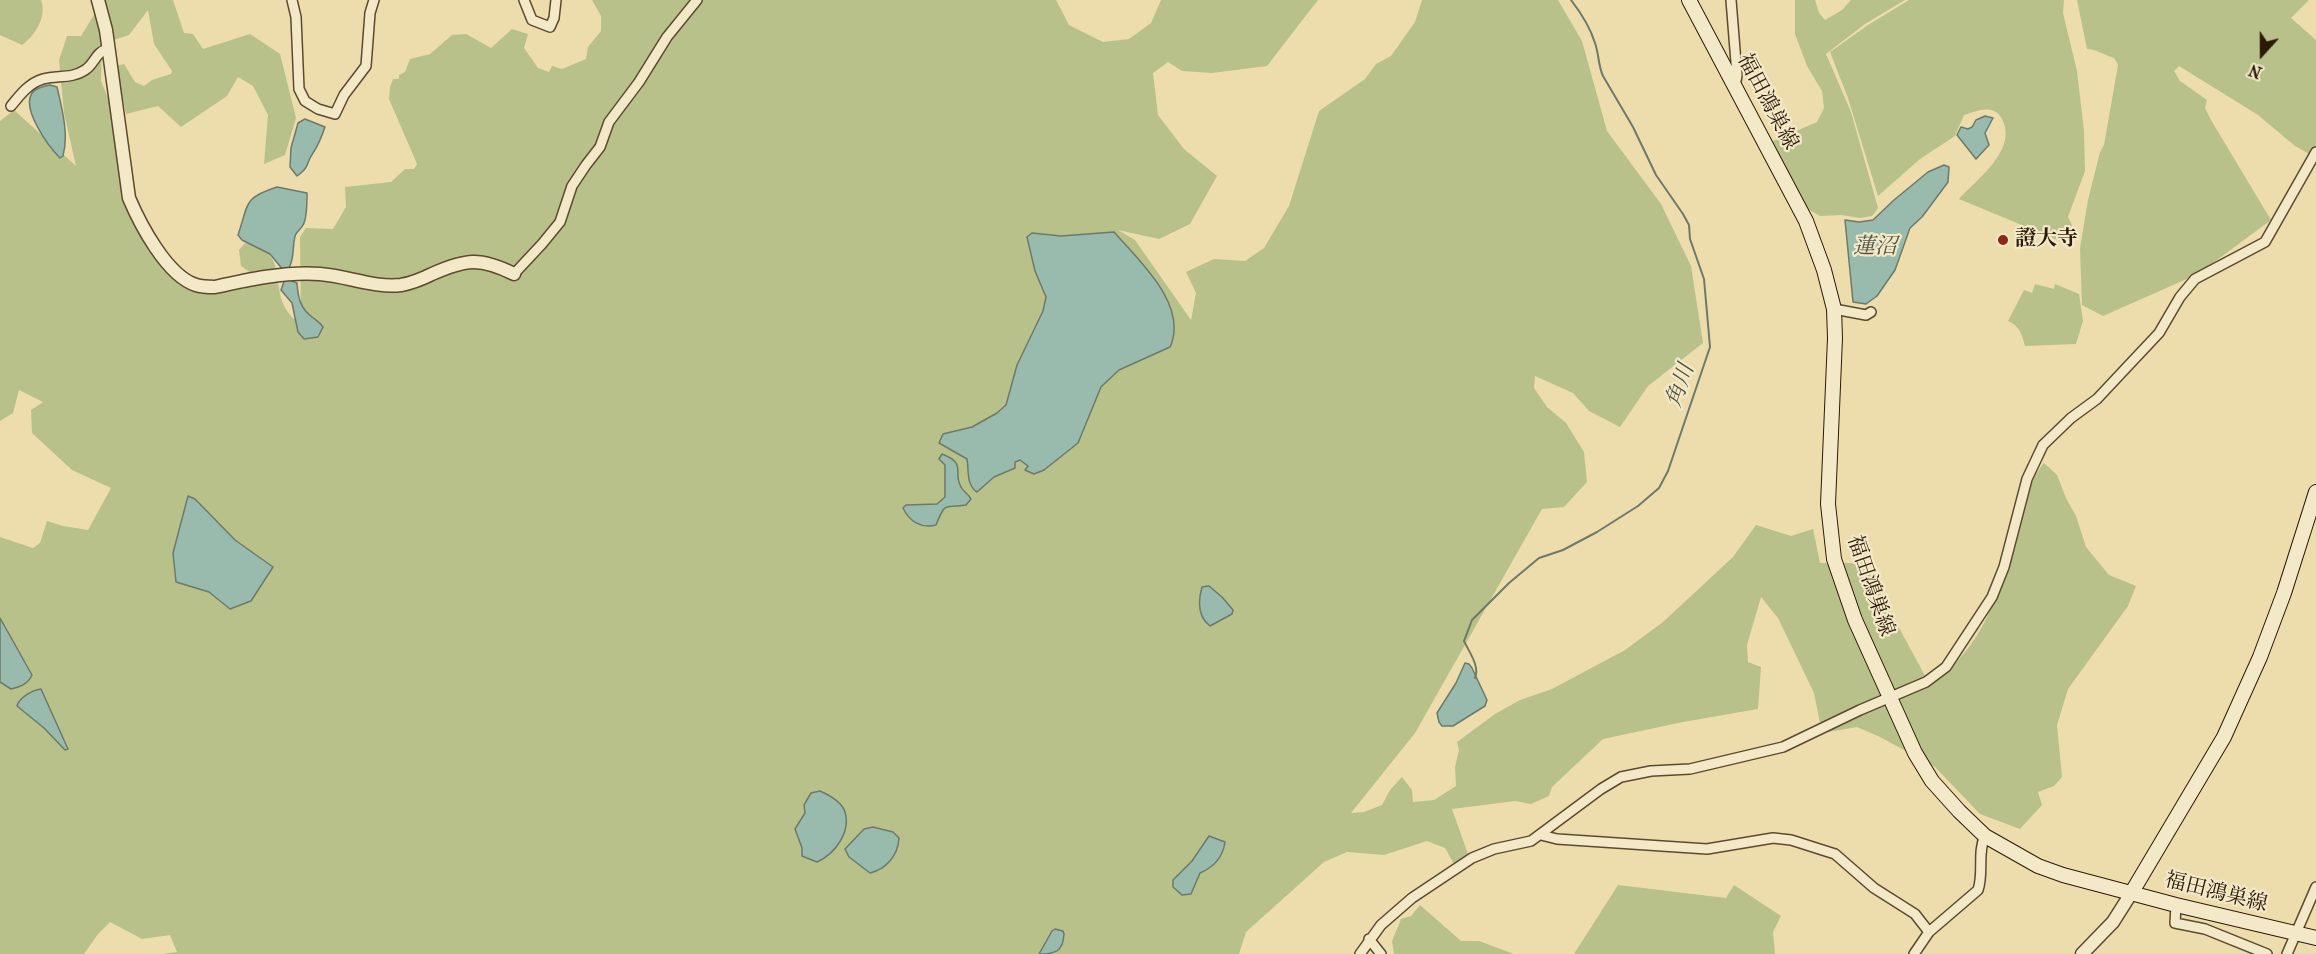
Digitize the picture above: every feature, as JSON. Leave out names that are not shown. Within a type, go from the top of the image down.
[{"type":"main road","name":"福田鴻巣線","points":[[1689,0],[1806,221],[1824,270],[1834,309],[1835,338],[1828,504],[1834,559],[1855,620],[1915,753],[1932,781],[1985,836],[2046,869],[2176,905],[2316,938]]},
{"type":"main road","points":[[2133,892],[2224,737],[2260,657],[2284,593],[2316,492]]},
{"type":"street","points":[[98,0],[108,49],[129,198],[139,222],[163,258],[186,281],[194,285],[215,287],[306,273],[382,285],[402,285],[454,264],[476,261],[496,265],[514,274],[560,222],[572,186],[600,147],[609,122],[632,92],[667,37],[698,0]]},
{"type":"street","points":[[291,0],[296,17],[299,89],[306,101],[318,109],[335,114],[344,95],[366,66],[370,13],[374,0]]},
{"type":"street","points":[[524,0],[532,20],[550,27],[554,18],[556,0]]},
{"type":"street","points":[[1731,0],[1737,75],[1735,87]]},
{"type":"street","points":[[11,106],[31,85],[45,78],[64,78],[83,72],[99,52],[108,49]]},
{"type":"street","points":[[1360,954],[1369,939],[1397,910],[1472,858],[1494,849],[1523,844],[1541,835],[1601,789],[1622,777],[1651,771],[1690,770],[1783,747],[1926,682],[1946,667],[1992,597],[2004,567],[2027,479],[2035,459],[2049,437],[2097,399],[2159,333],[2180,297],[2195,279],[2265,242],[2315,157]]},
{"type":"street","points":[[1834,309],[1866,315],[1871,312]]},
{"type":"street","points":[[1541,835],[1557,839],[1707,849],[1773,838],[1791,840],[1835,854],[1874,888],[1915,914],[1929,932]]},
{"type":"street","points":[[1914,954],[1929,932],[1978,890],[1982,842],[1985,836]]},
{"type":"street","points":[[2287,954],[2316,887]]},
{"type":"street","points":[[2082,954],[2113,922],[2133,892]]},
{"type":"street","points":[[2176,905],[2175,923],[2178,925],[2205,929],[2267,954]]},
{"type":"street","points":[[1369,939],[1381,954]]},
{"type":"green space","points":[[0,0],[41,0],[43,12],[39,25],[22,45],[0,35]]},
{"type":"green space","points":[[99,0],[173,0],[184,33],[193,34],[203,49],[250,34],[280,54],[296,118],[285,155],[264,164],[268,115],[253,86],[238,77],[227,96],[181,127],[158,106],[126,114],[116,66],[124,64],[135,82],[144,86],[152,80],[171,74],[172,71],[154,44],[148,10],[129,35],[102,44],[101,81],[113,110],[136,226],[202,291],[245,289],[247,278],[251,273],[241,266],[239,250],[245,243],[258,246],[272,258],[284,305],[294,319],[301,317],[300,237],[306,228],[333,229],[346,207],[345,187],[391,182],[405,169],[414,169],[417,164],[389,99],[390,87],[393,79],[399,79],[399,75],[405,72],[410,59],[430,54],[452,35],[466,34],[491,48],[512,29],[528,34],[524,48],[538,68],[549,72],[552,66],[562,69],[586,59],[588,47],[601,31],[601,16],[592,0],[1056,0],[1069,25],[1103,42],[1129,39],[1151,23],[1161,0],[1318,0],[1267,66],[1212,73],[1182,71],[1168,62],[1153,73],[1158,115],[1184,149],[1217,176],[1190,224],[1159,239],[1118,230],[1135,240],[1191,320],[1196,293],[1186,272],[1214,259],[1245,261],[1264,248],[1289,206],[1319,111],[1365,79],[1376,64],[1391,56],[1415,22],[1422,0],[1558,0],[1582,41],[1607,131],[1661,204],[1691,266],[1703,343],[1648,386],[1620,427],[1589,411],[1573,393],[1535,376],[1534,388],[1547,407],[1566,423],[1584,452],[1587,482],[1564,507],[1542,509],[1415,733],[1351,813],[1364,812],[1382,805],[1390,790],[1402,777],[1412,790],[1413,802],[1434,800],[1456,786],[1455,767],[1459,750],[1457,742],[1495,714],[1520,700],[1552,689],[1625,650],[1663,622],[1733,557],[1756,525],[1791,536],[1813,529],[1820,563],[1864,563],[1930,685],[1966,651],[1983,626],[2010,561],[2032,483],[2044,463],[2057,475],[2076,516],[2086,547],[2109,575],[2136,586],[2128,606],[2068,689],[2057,725],[2062,777],[2054,786],[2038,792],[2042,805],[2020,829],[1980,814],[1935,767],[1880,737],[1857,727],[1822,733],[1814,693],[1778,618],[1761,597],[1747,645],[1748,662],[1761,667],[1758,709],[1603,739],[1552,787],[1549,796],[1531,804],[1515,801],[1452,809],[1469,857],[1455,866],[1445,848],[1427,841],[1384,855],[1347,852],[1324,862],[1246,932],[1239,954],[162,954],[177,952],[170,935],[142,939],[110,922],[84,954],[0,954],[0,537],[33,548],[40,543],[47,521],[88,530],[111,488],[72,470],[32,433],[31,410],[43,402],[19,390],[13,413],[0,421],[0,121],[14,110],[76,166],[64,113],[59,60],[67,36],[81,36],[100,5]]},
{"type":"green space","points":[[1795,0],[1815,0],[1819,13],[1825,20],[1842,10],[1851,0],[1905,0],[1865,24],[1826,54],[1851,112],[1878,208],[1872,216],[1860,218],[1841,215],[1820,216],[1806,208],[1771,142],[1817,122],[1824,108],[1822,91],[1807,66],[1795,34]]},
{"type":"green space","points":[[1909,0],[2064,0],[2063,13],[2077,71],[2084,131],[2085,171],[2068,217],[2072,225],[2065,243],[1959,199],[1985,173],[2005,142],[2002,119],[1994,111],[1979,110],[1964,115],[1955,136],[1920,159],[1878,196],[1848,98],[1830,52]]},
{"type":"green space","points":[[2077,0],[2309,0],[2291,18],[2316,40],[2316,144],[2311,155],[2295,146],[2258,115],[2179,66],[2174,71],[2180,81],[2207,100],[2205,108],[2211,120],[2271,220],[2198,274],[2103,316],[2082,305],[2080,248],[2088,200],[2100,152],[2104,145],[2118,65],[2114,58],[2087,49]]},
{"type":"green space","points":[[2035,284],[2054,289],[2055,284],[2079,294],[2083,321],[2076,344],[2025,346],[2018,328],[2008,321],[2024,290],[2032,293]]},
{"type":"green space","points":[[1618,885],[1726,898],[1734,885],[1781,916],[1773,932],[1775,954],[1574,954]]},
{"type":"green space","points":[[1420,905],[1461,941],[1479,941],[1514,954],[1394,954],[1392,941],[1401,919],[1411,916]]},
{"type":"water","points":[[50,85],[57,87],[64,122],[65,148],[60,158],[43,137],[30,108],[32,93]]},
{"type":"water","points":[[1985,116],[1993,118],[1985,133],[1989,145],[1976,159],[1957,135],[1961,127],[1968,129],[1976,120]]},
{"type":"water","points":[[305,119],[325,127],[306,167],[297,176],[290,167],[291,148],[298,123]]},
{"type":"water","name":"蓮沼","points":[[1944,165],[1949,167],[1948,182],[1922,217],[1910,228],[1895,270],[1877,296],[1866,304],[1853,302],[1845,220],[1859,222],[1873,220],[1928,172]]},
{"type":"water","points":[[277,187],[307,193],[305,219],[295,236],[289,268],[292,281],[297,283],[302,306],[323,327],[318,337],[304,339],[298,332],[292,303],[281,290],[285,279],[284,271],[270,254],[242,240],[238,235],[249,203],[258,195]]},
{"type":"water","points":[[1114,232],[1148,270],[1167,300],[1173,315],[1174,331],[1170,347],[1119,370],[1101,387],[1078,443],[1044,470],[1034,474],[1025,470],[1028,466],[1020,460],[1015,462],[1015,468],[994,477],[977,492],[971,485],[967,459],[939,443],[943,434],[972,427],[997,413],[1006,405],[1017,365],[1043,311],[1046,297],[1035,271],[1027,237],[1032,233],[1061,236]]},
{"type":"water","points":[[942,454],[955,461],[959,482],[971,499],[966,505],[946,507],[936,525],[921,525],[912,520],[903,508],[906,505],[937,504],[945,497],[945,465],[939,459]]},
{"type":"water","points":[[188,496],[195,499],[235,540],[273,567],[251,601],[230,609],[209,592],[176,582],[173,553]]},
{"type":"water","points":[[1209,586],[1233,610],[1232,614],[1210,626],[1203,618],[1199,603],[1202,587]]},
{"type":"water","points":[[0,618],[32,675],[23,685],[11,689],[0,682]]},
{"type":"water","points":[[1465,663],[1472,668],[1487,700],[1485,706],[1453,726],[1442,726],[1437,713],[1456,683]]},
{"type":"water","points":[[41,689],[68,749],[65,750],[44,728],[17,706],[26,695]]},
{"type":"water","points":[[820,791],[841,805],[845,812],[846,827],[840,842],[830,854],[817,862],[802,856],[802,848],[795,829],[805,813],[804,805],[811,793]]},
{"type":"water","points":[[873,827],[893,832],[899,838],[894,856],[890,861],[870,873],[849,857],[845,849],[864,829]]},
{"type":"water","points":[[1209,836],[1225,842],[1220,857],[1214,865],[1200,873],[1191,894],[1182,895],[1173,887],[1173,880],[1192,861]]},
{"type":"water","points":[[1055,929],[1063,931],[1062,945],[1057,951],[1039,954],[1052,931]]},
{"type":"waterway","name":"角川","points":[[1475,678],[1475,664],[1464,641],[1472,620],[1509,583],[1539,558],[1563,550],[1597,532],[1638,506],[1659,488],[1668,471],[1710,347],[1704,279],[1690,239],[1689,225],[1656,175],[1633,127],[1603,76],[1591,31],[1571,0]]},
{"type":"place","name":"證大寺","points":[[2003,240]]}]
